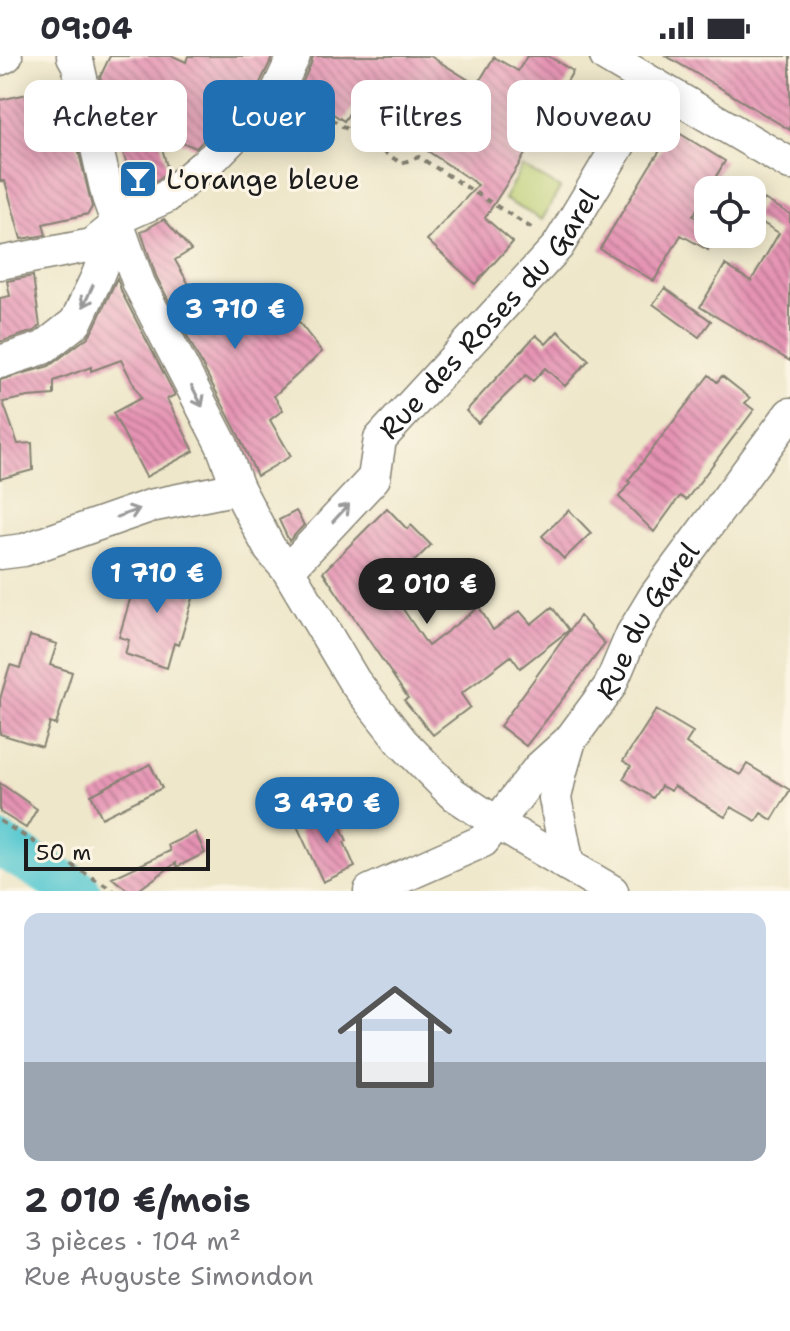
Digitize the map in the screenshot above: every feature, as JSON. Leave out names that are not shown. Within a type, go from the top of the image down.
[{"type":"street","points":[[73,56],[78,65],[108,197],[139,284],[222,445],[238,488],[270,549],[288,570],[354,681],[402,742],[452,793],[612,891]]},
{"type":"street","points":[[283,80],[294,56]]},
{"type":"street","points":[[606,56],[647,80]]},
{"type":"street","points":[[680,100],[790,164]]},
{"type":"street","points":[[0,263],[92,245],[117,222],[166,197],[219,152]]},
{"type":"street","name":"Rue des Roses du Garel","points":[[288,570],[374,478],[380,439],[558,246],[615,152]]},
{"type":"street","points":[[0,362],[43,348],[76,322],[117,222]]},
{"type":"street","name":"Rue du Garel","points":[[370,891],[483,841],[539,768],[570,740],[610,686],[632,634],[655,596],[790,414]]},
{"type":"street","points":[[0,553],[24,550],[150,506],[238,488]]},
{"type":"street","points":[[568,865],[555,798],[570,740]]},
{"type":"street","points":[[497,823],[527,822],[555,798]]},
{"type":"path","points":[[335,122],[401,163],[419,157],[558,246]]},
{"type":"path","points":[[0,821],[114,891]]},
{"type":"green space","points":[[522,166],[560,188],[542,220],[504,199]]},
{"type":"building","points":[[110,56],[173,56],[186,62],[188,56],[273,56],[261,80],[203,80],[203,141],[196,148],[187,144],[187,80],[101,80]]},
{"type":"building","points":[[313,56],[430,56],[469,80],[351,80],[351,110],[344,121],[335,115],[335,80],[304,80]]},
{"type":"building","points":[[527,56],[548,56],[573,71],[568,80],[507,80],[507,152],[526,152],[485,218],[513,242],[475,284],[427,240],[478,185],[429,152],[491,152],[491,80],[480,80],[494,57],[518,71]]},
{"type":"building","points":[[666,56],[790,56],[790,130],[702,77]]},
{"type":"building","points":[[24,95],[24,152],[79,152],[92,207],[88,214],[43,224],[46,235],[21,239],[5,181],[0,181],[0,100]]},
{"type":"building","points":[[680,134],[725,161],[716,176],[694,176],[694,242],[681,235],[654,281],[600,249],[659,152],[680,152]]},
{"type":"building","points":[[123,152],[163,152],[168,171],[156,181],[134,188]]},
{"type":"building","points":[[766,200],[790,214],[790,361],[700,307],[725,265],[751,281],[779,233],[766,225]]},
{"type":"building","points":[[164,219],[191,250],[175,260],[204,311],[225,291],[255,326],[262,320],[271,332],[291,312],[322,352],[274,396],[283,410],[270,420],[291,456],[257,476],[156,276],[141,232]]},
{"type":"building","points":[[33,276],[40,326],[34,331],[0,342],[0,298],[10,296],[7,281]]},
{"type":"building","points":[[117,278],[175,395],[167,399],[194,451],[146,477],[113,413],[141,398],[121,360],[54,381],[54,395],[3,402],[18,444],[32,443],[33,470],[0,479],[0,380],[49,366],[88,337]]},
{"type":"building","points":[[665,288],[711,321],[699,337],[653,304]]},
{"type":"building","points":[[558,331],[589,360],[565,386],[545,368],[533,381],[526,375],[478,423],[466,411],[536,335],[546,344]]},
{"type":"building","points":[[709,375],[717,382],[722,376],[750,398],[745,403],[754,410],[686,500],[680,496],[654,532],[619,497]]},
{"type":"building","points":[[387,508],[407,529],[411,525],[431,545],[388,587],[428,646],[479,607],[493,630],[520,611],[531,624],[552,607],[569,630],[520,668],[511,656],[461,694],[470,707],[433,735],[404,700],[408,698],[323,572]]},
{"type":"building","points":[[569,510],[591,533],[564,559],[542,536]]},
{"type":"building","points":[[296,511],[304,525],[289,541],[279,520]]},
{"type":"building","points":[[154,557],[181,565],[175,586],[195,592],[179,645],[174,643],[167,668],[125,654],[129,640],[119,637],[134,586],[145,589]]},
{"type":"building","points":[[580,616],[605,644],[526,746],[500,726]]},
{"type":"building","points":[[30,636],[57,644],[50,665],[72,672],[56,725],[50,723],[42,747],[0,734],[0,699],[10,665],[20,668]]},
{"type":"building","points":[[656,710],[693,732],[686,743],[702,754],[740,775],[747,764],[790,790],[772,820],[761,813],[756,821],[731,807],[725,817],[674,786],[671,791],[661,786],[653,798],[623,779],[631,766],[623,761]]},
{"type":"building","points":[[150,764],[162,788],[102,818],[91,795]]},
{"type":"building","points":[[0,783],[37,809],[26,828],[0,812]]},
{"type":"building","points":[[333,809],[355,867],[323,882],[297,826]]},
{"type":"building","points":[[195,832],[205,853],[177,867],[176,863],[137,891],[129,891],[112,878],[170,851],[168,845]]},
{"type":"waterway","points":[[0,845],[79,891]]},
{"type":"place","name":"L'orange bleue","points":[[138,179]]}]
